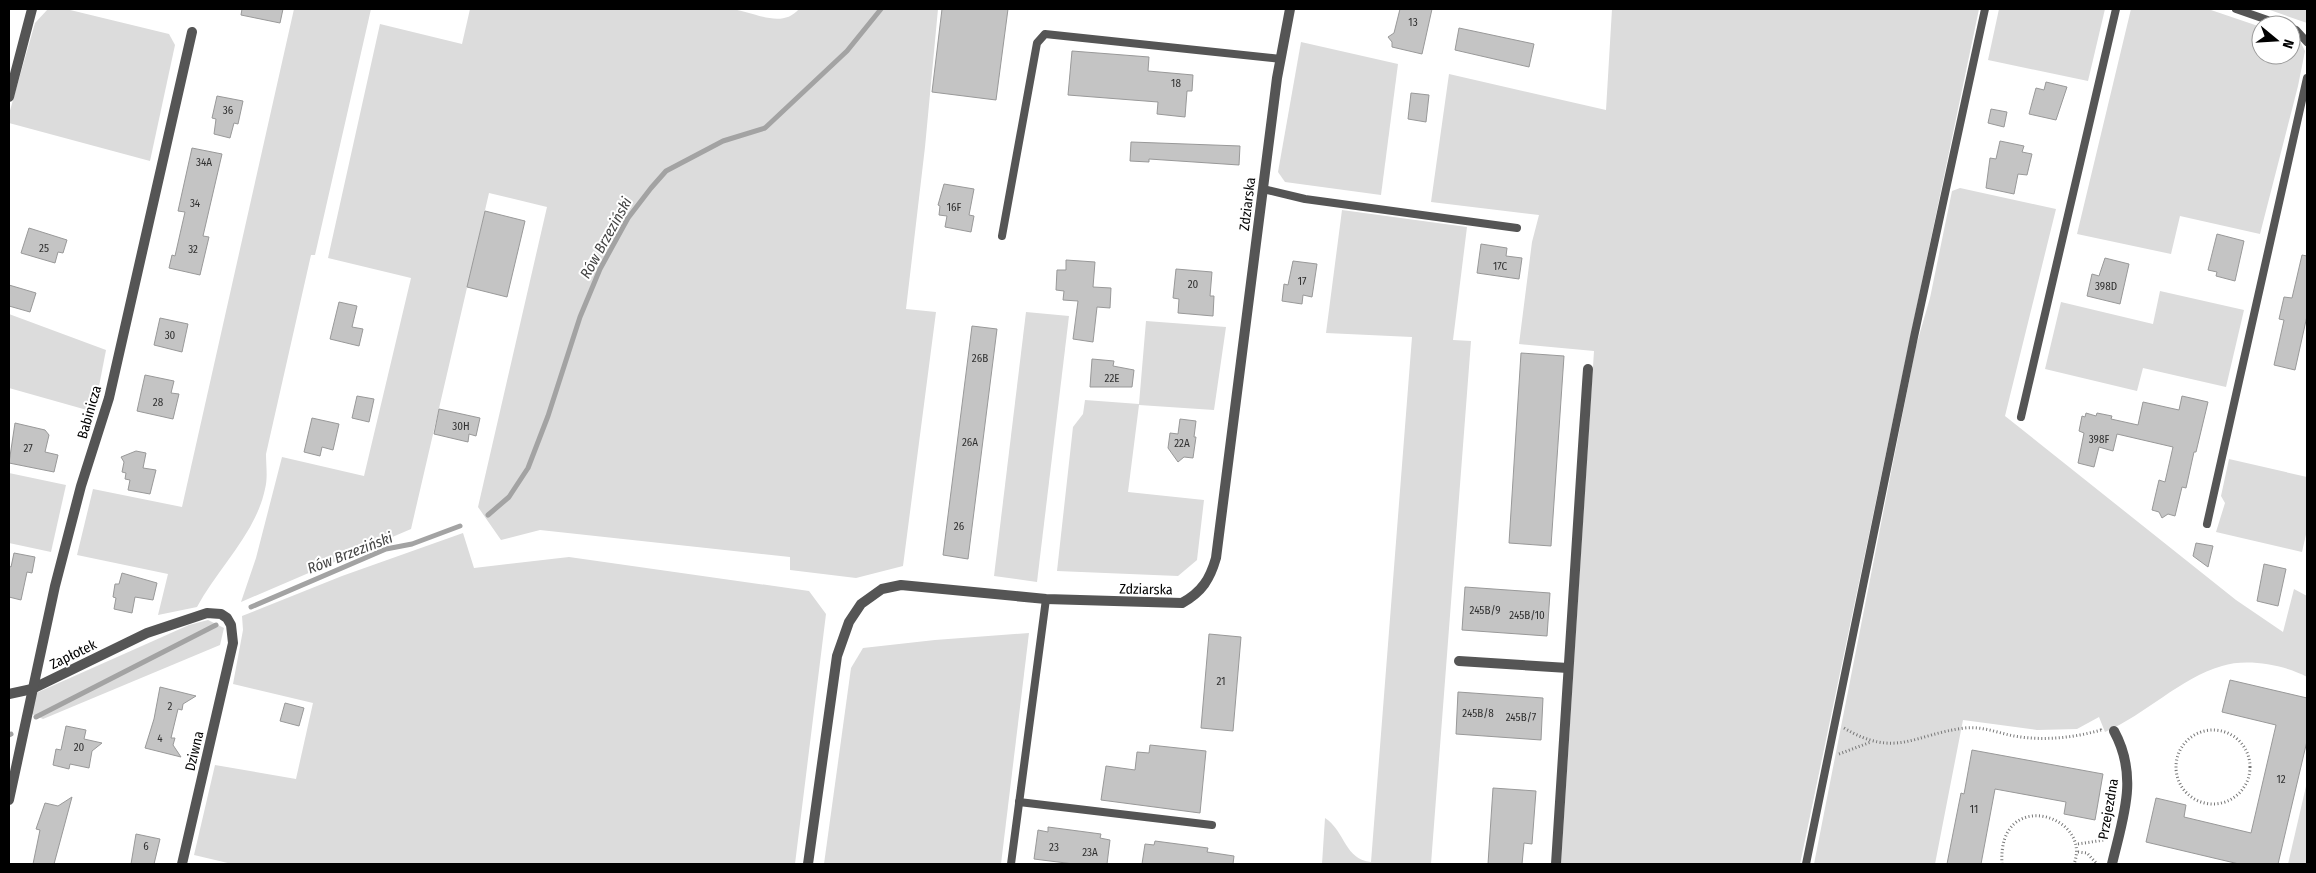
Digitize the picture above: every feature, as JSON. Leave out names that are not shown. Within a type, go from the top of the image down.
[{"type":"street","points":[[9,97],[32,9]]},
{"type":"street","name":"Zdziarska","points":[[808,864],[837,656],[849,622],[861,604],[882,589],[901,584],[1046,599],[1182,603],[1196,596],[1210,578],[1216,558],[1263,189],[1290,9]]},
{"type":"street","name":"Babinicza","points":[[9,800],[32,690],[81,486],[109,398],[192,32]]},
{"type":"street","points":[[1556,864],[1588,369]]},
{"type":"street","name":"Zapłotek","points":[[9,694],[32,690],[147,633],[214,612],[221,614],[232,625],[233,643]]},
{"type":"street","name":"Dziwna","points":[[182,864],[233,643]]},
{"type":"street","points":[[1459,661],[1568,668]]},
{"type":"street","name":"Przejezdna","points":[[2112,864],[2126,802],[2128,774],[2125,754],[2114,731]]},
{"type":"lane","points":[[1806,864],[1834,722],[1985,9]]},
{"type":"lane","points":[[2021,416],[2116,9]]},
{"type":"lane","points":[[2236,9],[2253,15]]},
{"type":"lane","points":[[1002,236],[1037,43],[1045,34],[1281,59]]},
{"type":"lane","points":[[2207,524],[2307,78]]},
{"type":"lane","points":[[1263,189],[1305,199],[1517,228]]},
{"type":"lane","points":[[1011,864],[1046,599]]},
{"type":"lane","points":[[1019,802],[1212,825]]},
{"type":"path","points":[[1834,722],[1872,742],[1896,744],[1966,728],[1986,729],[2015,736],[2046,738],[2077,737],[2101,730],[2102,733]]},
{"type":"path","points":[[2214,730],[2234,735],[2247,751],[2250,763],[2250,775],[2238,797],[2217,804],[2203,803],[2186,795],[2178,780],[2176,770],[2181,746],[2194,735],[2203,732],[2214,730]]},
{"type":"path","points":[[1827,759],[1872,742]]},
{"type":"path","points":[[2002,864],[2001,850],[2006,831],[2015,822],[2027,817],[2040,816],[2060,822],[2078,844],[2078,852],[2074,864]]},
{"type":"path","points":[[2078,844],[2107,839]]},
{"type":"path","points":[[2078,852],[2087,853],[2097,864]]},
{"type":"shaded area","points":[[48,9],[66,9],[169,34],[175,45],[150,161],[9,123],[9,114],[35,23]]},
{"type":"shaded area","points":[[294,9],[371,9],[315,255],[311,255],[266,454],[265,489],[260,505],[254,521],[197,607],[158,615],[168,574],[77,555],[93,489],[182,507]]},
{"type":"shaded area","points":[[470,9],[727,9],[774,19],[791,15],[799,9],[938,9],[925,147],[906,309],[936,312],[903,566],[856,578],[790,570],[790,557],[540,530],[501,540],[478,507],[547,207],[489,193],[411,529],[241,602],[256,558],[282,457],[364,476],[411,278],[328,258],[380,24],[462,44]]},
{"type":"shaded area","points":[[1612,9],[1979,9],[1800,864],[1561,864],[1594,351],[1519,344],[1532,242],[1539,215],[1431,202],[1449,74],[1606,110]]},
{"type":"shaded area","points":[[1999,9],[2105,9],[2088,81],[1988,60]]},
{"type":"shaded area","points":[[2131,9],[2208,9],[2251,24],[2251,65],[2301,65],[2301,43],[2305,51],[2298,86],[2260,234],[2180,216],[2171,254],[2077,234]]},
{"type":"shaded area","points":[[2267,9],[2307,9],[2307,23],[2301,21],[2301,15],[2284,15]]},
{"type":"shaded area","points":[[1301,42],[1398,64],[1381,195],[1285,182],[1278,172]]},
{"type":"shaded area","points":[[1960,188],[2056,209],[2005,416],[2236,600],[2283,632],[2294,589],[2307,596],[2307,677],[2288,669],[2266,664],[2243,663],[2222,666],[2192,679],[2120,725],[2105,732],[2099,717],[2077,729],[2037,730],[1963,720],[1935,864],[1814,864],[1916,346],[1930,298],[1952,191]]},
{"type":"shaded area","points":[[1342,210],[1467,227],[1453,340],[1471,341],[1431,864],[1322,864],[1325,818],[1337,830],[1350,851],[1362,860],[1371,862],[1412,337],[1326,333]]},
{"type":"shaded area","points":[[2160,291],[2244,310],[2226,387],[2143,368],[2137,391],[2045,369],[2061,302],[2153,324]]},
{"type":"shaded area","points":[[1026,312],[1069,316],[1037,582],[994,576]]},
{"type":"shaded area","points":[[9,314],[106,350],[94,412],[9,388]]},
{"type":"shaded area","points":[[1146,321],[1226,327],[1214,410],[1139,405],[1128,492],[1204,500],[1197,560],[1178,576],[1057,571],[1073,427],[1083,414],[1085,400],[1139,404]]},
{"type":"shaded area","points":[[2229,459],[2307,477],[2307,530],[2302,552],[2216,532],[2225,503],[2221,496]]},
{"type":"shaded area","points":[[9,473],[66,485],[51,552],[9,543]]},
{"type":"shaded area","points":[[463,533],[474,568],[569,557],[809,591],[826,614],[795,864],[232,864],[194,855],[215,765],[296,779],[313,703],[233,684],[243,630],[242,616],[342,576]]},
{"type":"shaded area","points":[[208,620],[224,628],[220,645],[43,719],[32,714],[34,694],[189,625]]},
{"type":"shaded area","points":[[1029,633],[1001,864],[824,864],[851,668],[863,648]]},
{"type":"shaded area","points":[[2307,782],[2307,864],[2288,864]]},
{"type":"building","points":[[242,9],[283,9],[280,23],[241,15]]},
{"type":"building","points":[[942,9],[1008,9],[996,100],[932,92]]},
{"type":"building","points":[[1400,9],[1432,9],[1422,54],[1392,47],[1392,42],[1388,37],[1394,33]]},
{"type":"building","points":[[1459,28],[1534,44],[1529,67],[1455,50]]},
{"type":"building","points":[[1072,51],[1149,57],[1148,71],[1193,75],[1192,91],[1187,91],[1185,117],[1157,114],[1158,102],[1068,95]]},
{"type":"building","points":[[2046,82],[2067,87],[2056,120],[2029,114],[2036,88],[2044,90]]},
{"type":"building","points":[[1411,93],[1429,95],[1426,122],[1408,119]]},
{"type":"building","points":[[217,96],[243,101],[238,124],[234,123],[230,138],[214,134],[216,119],[212,118]]},
{"type":"building","points":[[1991,109],[2007,112],[2004,127],[1988,123]]},
{"type":"building","points":[[2000,141],[2024,146],[2022,152],[2032,154],[2027,175],[2018,174],[2014,194],[1986,188],[1990,158],[1996,159]]},
{"type":"building","points":[[1131,142],[1240,146],[1239,165],[1149,159],[1149,162],[1130,161]]},
{"type":"building","points":[[192,148],[222,154],[203,236],[209,237],[200,275],[169,268],[172,255],[175,256],[185,212],[178,211]]},
{"type":"building","points":[[944,184],[974,189],[969,215],[974,216],[971,232],[945,227],[947,216],[939,215],[940,206],[938,205]]},
{"type":"building","points":[[485,211],[525,221],[507,297],[467,287]]},
{"type":"building","points":[[29,228],[67,240],[63,253],[58,252],[55,263],[21,253]]},
{"type":"building","points":[[2217,234],[2244,241],[2235,281],[2216,276],[2217,272],[2208,270]]},
{"type":"building","points":[[1481,244],[1507,248],[1506,256],[1522,258],[1519,279],[1477,273]]},
{"type":"building","points":[[2302,255],[2307,256],[2307,316],[2295,370],[2274,365],[2284,320],[2279,319],[2284,297],[2292,298]]},
{"type":"building","points":[[2105,258],[2129,264],[2120,304],[2087,296],[2092,274],[2099,276]]},
{"type":"building","points":[[1066,260],[1095,262],[1093,287],[1111,288],[1110,308],[1097,307],[1093,342],[1073,339],[1078,301],[1063,300],[1064,291],[1056,290],[1057,270],[1066,270]]},
{"type":"building","points":[[1293,261],[1317,264],[1312,297],[1303,295],[1302,304],[1282,301],[1284,284],[1288,285]]},
{"type":"building","points":[[1176,269],[1212,272],[1210,296],[1214,296],[1213,316],[1178,313],[1179,299],[1173,298]]},
{"type":"building","points":[[9,285],[36,293],[30,312],[9,306]]},
{"type":"building","points":[[339,302],[357,306],[352,327],[363,329],[359,346],[330,339]]},
{"type":"building","points":[[160,318],[188,324],[182,352],[154,345]]},
{"type":"building","points":[[972,326],[997,329],[968,559],[943,555]]},
{"type":"building","points":[[1521,353],[1564,356],[1551,546],[1509,543]]},
{"type":"building","points":[[1092,359],[1114,361],[1113,366],[1134,370],[1132,387],[1090,387]]},
{"type":"building","points":[[145,375],[174,381],[171,393],[179,394],[173,419],[137,411]]},
{"type":"building","points":[[357,396],[374,399],[369,422],[352,418]]},
{"type":"building","points":[[2182,396],[2208,402],[2186,488],[2182,487],[2175,516],[2168,514],[2162,518],[2159,512],[2152,510],[2159,480],[2165,482],[2173,447],[2117,434],[2113,451],[2099,447],[2094,467],[2078,463],[2084,433],[2079,431],[2082,416],[2085,417],[2086,413],[2096,416],[2097,413],[2112,416],[2111,419],[2138,425],[2143,402],[2179,410]]},
{"type":"building","points":[[439,409],[480,418],[476,436],[469,434],[468,442],[434,434]]},
{"type":"building","points":[[312,418],[339,424],[333,450],[322,447],[320,456],[304,452]]},
{"type":"building","points":[[1180,419],[1196,421],[1194,437],[1196,437],[1193,458],[1184,457],[1178,462],[1168,448],[1170,433],[1178,434]]},
{"type":"building","points":[[15,423],[45,430],[49,435],[45,452],[58,455],[54,472],[9,463]]},
{"type":"building","points":[[136,451],[146,453],[143,468],[156,470],[150,494],[128,490],[130,480],[125,479],[126,473],[122,472],[124,462],[121,457]]},
{"type":"building","points":[[2196,543],[2213,546],[2208,567],[2193,556]]},
{"type":"building","points":[[14,553],[35,557],[32,573],[27,572],[21,600],[9,597],[9,566],[11,567]]},
{"type":"building","points":[[2264,564],[2286,569],[2278,606],[2257,601]]},
{"type":"building","points":[[122,573],[157,583],[153,600],[135,597],[132,613],[114,609],[116,598],[113,597],[115,584],[119,584]]},
{"type":"building","points":[[1465,587],[1550,593],[1547,636],[1462,630]]},
{"type":"building","points":[[1209,634],[1241,637],[1233,731],[1201,728]]},
{"type":"building","points":[[2230,680],[2307,698],[2307,741],[2278,864],[2239,864],[2146,842],[2156,798],[2186,805],[2184,817],[2251,833],[2276,725],[2222,712]]},
{"type":"building","points":[[160,687],[196,696],[183,704],[182,710],[178,709],[171,738],[175,738],[173,745],[181,757],[145,748],[154,719]]},
{"type":"building","points":[[1458,692],[1543,698],[1541,740],[1456,734]]},
{"type":"building","points":[[285,703],[304,708],[299,726],[280,721]]},
{"type":"building","points":[[66,726],[86,730],[84,739],[102,743],[92,751],[89,768],[70,764],[69,769],[53,765],[56,749],[61,750]]},
{"type":"building","points":[[1150,745],[1206,751],[1200,813],[1101,800],[1106,766],[1135,770],[1137,752],[1149,753]]},
{"type":"building","points":[[1972,750],[2103,774],[2095,820],[2064,814],[2066,802],[1995,789],[1981,864],[1947,864],[1961,793],[1964,794]]},
{"type":"building","points":[[1493,788],[1536,791],[1532,844],[1524,843],[1522,864],[1488,864]]},
{"type":"building","points":[[72,797],[54,864],[33,864],[40,830],[36,829],[45,803],[58,806]]},
{"type":"building","points":[[1048,827],[1101,834],[1100,838],[1110,840],[1107,864],[1074,864],[1034,859],[1038,830],[1048,832]]},
{"type":"building","points":[[136,834],[160,839],[154,864],[131,864]]},
{"type":"building","points":[[1155,841],[1208,848],[1207,852],[1234,856],[1233,864],[1142,864],[1145,844],[1154,845]]},
{"type":"waterway","name":"Rów Brzeziński","points":[[488,515],[509,497],[528,468],[548,416],[580,317],[600,269],[628,218],[651,188],[666,171],[723,141],[765,128],[847,51],[881,9]]},
{"type":"waterway","name":"Rów Brzeziński","points":[[251,607],[386,549],[412,544],[460,526]]},
{"type":"waterway","name":"Rów Brzeziński","points":[[36,717],[216,625]]}]
